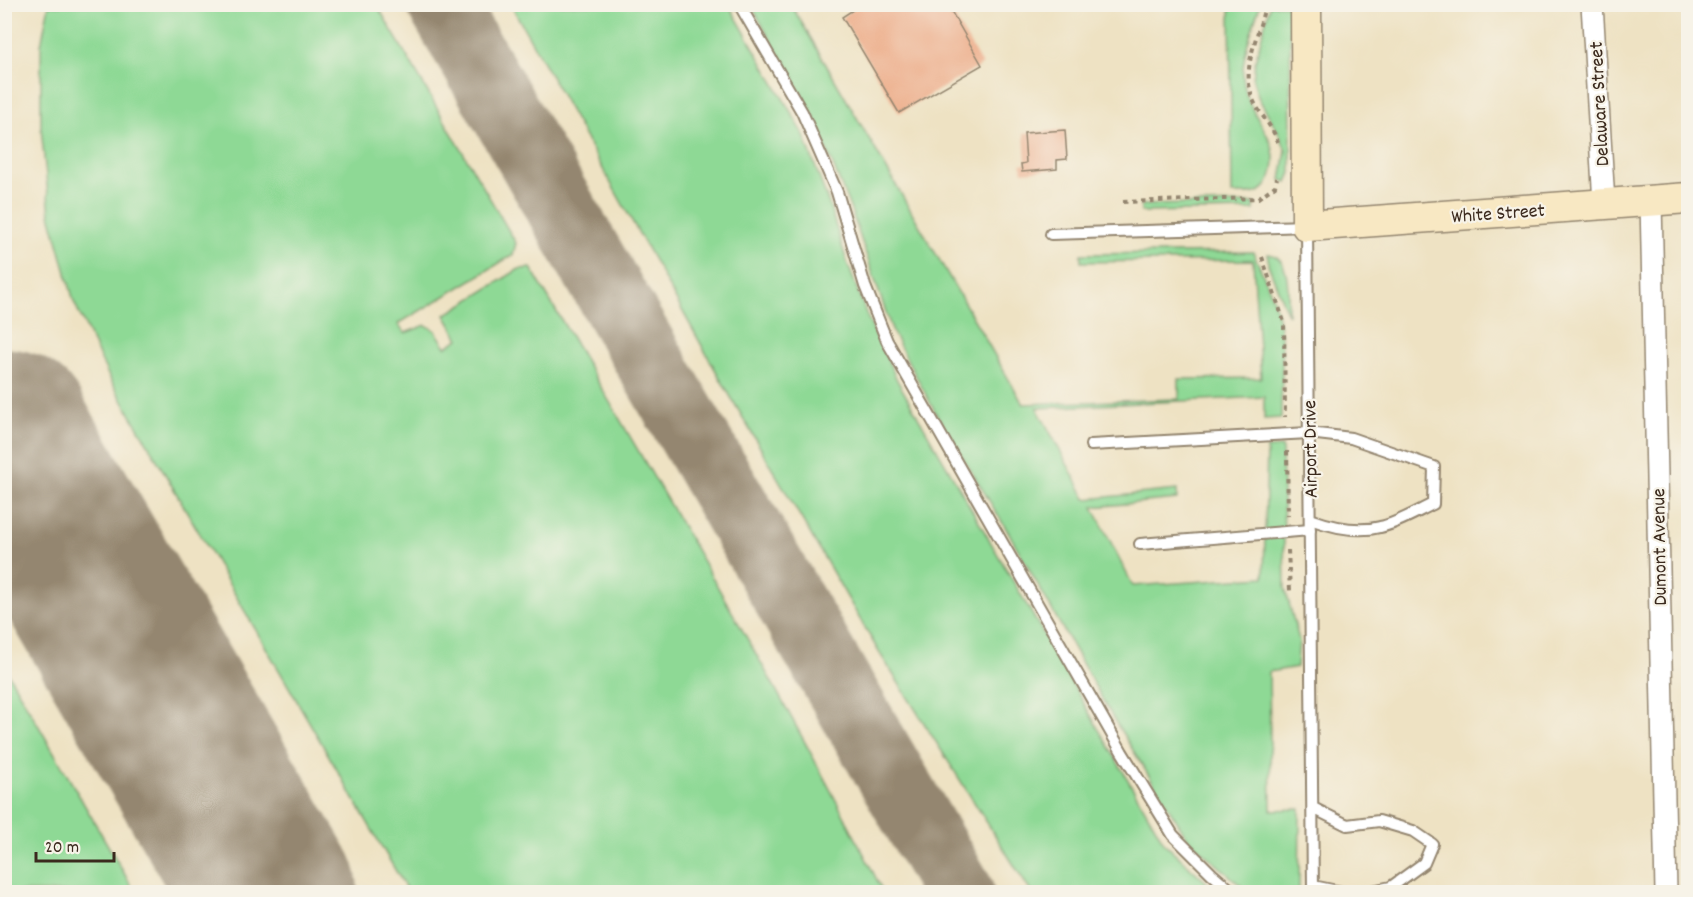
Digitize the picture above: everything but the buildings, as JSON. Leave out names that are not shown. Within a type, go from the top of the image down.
[{"type":"main road","name":"Airport Drive","points":[[1306,4],[1307,226]]},
{"type":"main road","name":"White Street","points":[[1307,226],[1689,198]]},
{"type":"street","name":"Delaware Street","points":[[1592,4],[1604,204]]},
{"type":"street","name":"Dumont Avenue","points":[[1651,201],[1666,892]]},
{"type":"lane","points":[[739,4],[801,112],[833,182],[865,286],[887,341],[1122,752],[1173,835],[1233,892]]},
{"type":"lane","points":[[1051,234],[1307,226]]},
{"type":"lane","name":"Airport Drive","points":[[1307,226],[1313,889]]},
{"type":"lane","points":[[1091,445],[1309,433],[1351,438],[1434,467],[1433,504],[1381,527],[1358,530],[1310,524],[1140,544]]},
{"type":"lane","points":[[1313,808],[1347,825],[1379,821],[1413,831],[1432,844],[1425,863],[1390,887],[1367,892]]},
{"type":"lane","points":[[1313,889],[1342,892]]},
{"type":"path","points":[[1265,4],[1250,61],[1248,80],[1252,98],[1275,134],[1281,151]]},
{"type":"path","points":[[1123,202],[1258,198],[1275,186],[1278,177]]},
{"type":"green space","points":[[49,5],[377,5],[516,243],[513,255],[398,324],[405,333],[426,325],[435,330],[446,347],[459,339],[445,315],[519,269],[531,268],[757,655],[883,892],[408,892],[111,381],[74,302],[50,214],[41,128],[41,45]]},
{"type":"green space","points":[[511,5],[729,5],[803,133],[869,321],[898,382],[1165,844],[1217,892],[1031,892],[879,652],[725,387]]},
{"type":"green space","points":[[751,5],[793,5],[1023,404],[1179,399],[1179,379],[1261,378],[1253,260],[1081,262],[1081,254],[1253,252],[1274,301],[1280,330],[1281,418],[1264,419],[1264,397],[1037,408],[1086,499],[1177,490],[1177,499],[1093,507],[1133,586],[1264,577],[1267,448],[1282,447],[1285,588],[1299,640],[1297,667],[1269,672],[1271,810],[1300,809],[1299,892],[1248,892],[1188,839],[1113,718],[1007,530],[934,410],[893,333],[851,210],[813,115]]},
{"type":"green space","points":[[1230,5],[1260,5],[1246,51],[1243,77],[1250,104],[1272,145],[1274,162],[1272,175],[1265,187],[1261,191],[1250,194],[1232,194]]},
{"type":"green space","points":[[1270,5],[1290,5],[1291,173],[1287,182],[1281,180],[1286,151],[1280,135],[1259,99],[1253,80],[1255,62]]},
{"type":"green space","points":[[1254,203],[1254,210],[1141,212],[1141,205]]},
{"type":"green space","points":[[1268,254],[1276,256],[1285,269],[1288,315],[1268,264]]},
{"type":"green space","points":[[5,668],[135,892],[5,892]]},
{"type":"taxiway","points":[[442,4],[959,892]]},
{"type":"runway","points":[[4,436],[270,892]]}]
